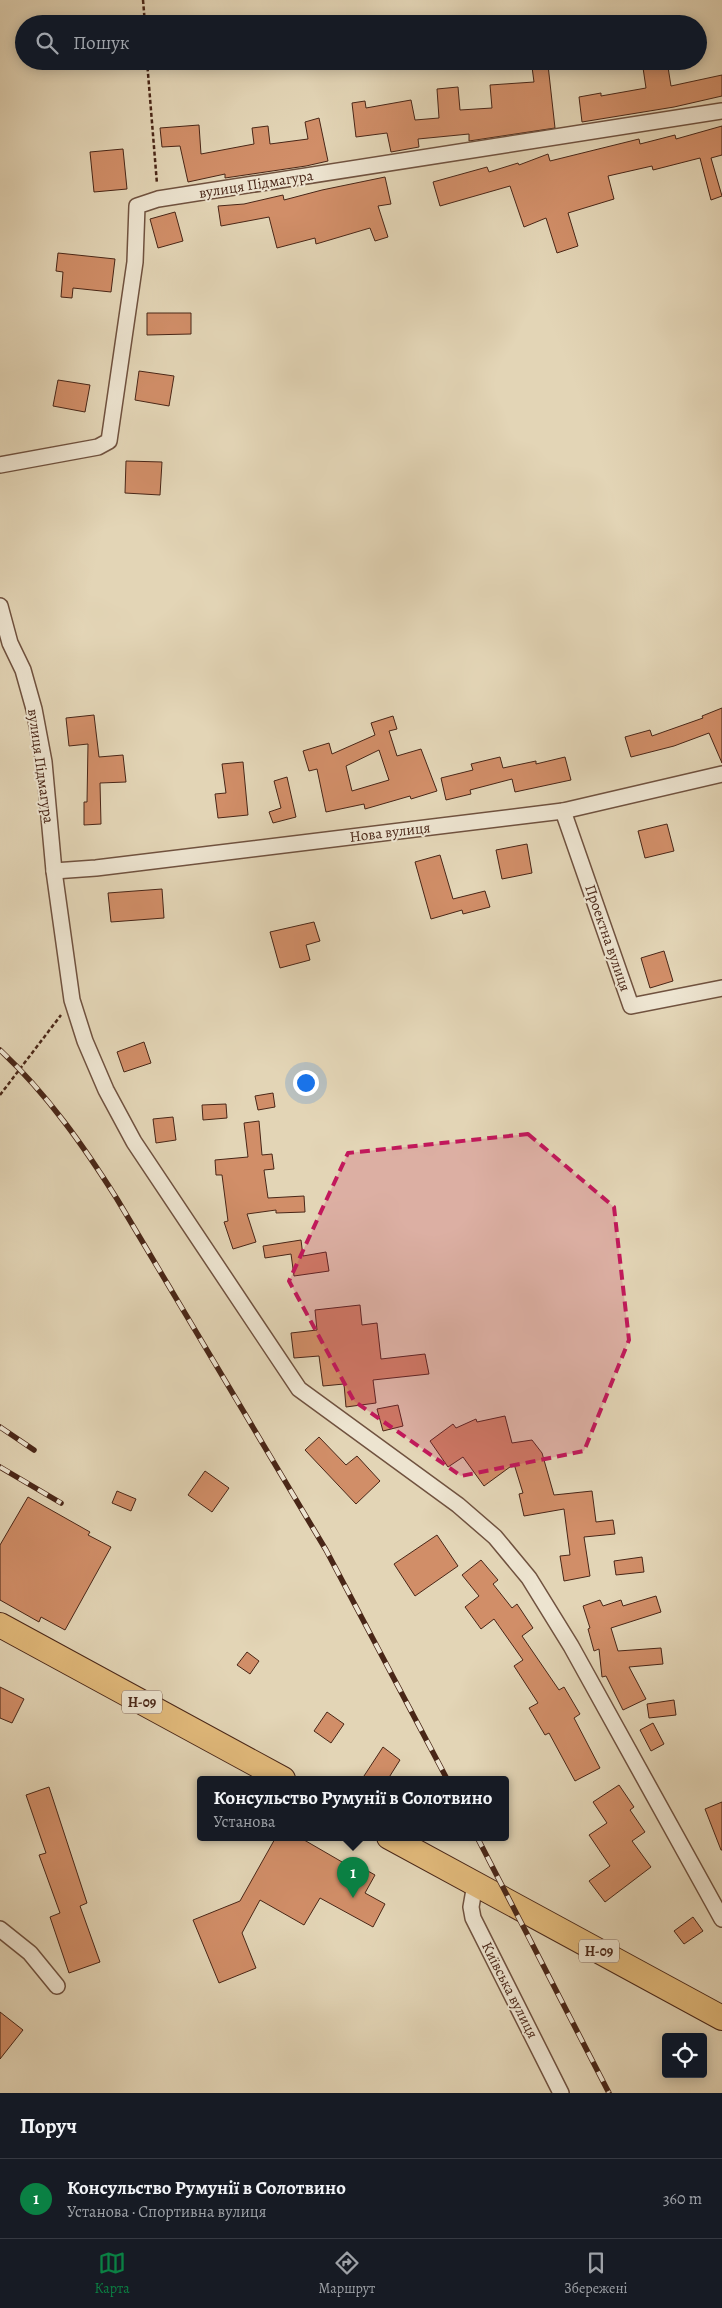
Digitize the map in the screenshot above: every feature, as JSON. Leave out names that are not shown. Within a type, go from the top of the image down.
[{"type":"main road","name":"Н-09","points":[[0,1625],[277,1776]]},
{"type":"main road","name":"Н-09","points":[[396,1841],[722,2018]]},
{"type":"street","name":"вулиця Підмагура","points":[[0,465],[98,447],[109,441],[135,262],[137,206],[158,199],[722,111]]},
{"type":"street","name":"вулиця Підмагура","points":[[0,606],[10,643],[23,670],[34,709],[44,762],[54,871],[72,1000],[85,1041],[106,1090],[134,1142],[276,1359],[298,1389],[458,1505],[495,1537],[529,1578],[571,1646],[722,1919]]},
{"type":"street","name":"Нова вулиця","points":[[54,871],[106,867],[564,811],[722,774]]},
{"type":"street","name":"Проектна вулиця","points":[[564,811],[631,1006],[722,988]]},
{"type":"street","name":"Київська вулиця","points":[[475,1884],[471,1907],[473,1918],[561,2093]]},
{"type":"street","points":[[0,1929],[30,1953],[57,1986]]},
{"type":"path","points":[[143,0],[144,15]]},
{"type":"path","points":[[148,70],[158,199]]},
{"type":"path","points":[[0,1095],[72,1000]]},
{"type":"highlighted area","points":[[528,1134],[614,1207],[629,1340],[584,1451],[461,1476],[354,1401],[289,1281],[348,1153]]},
{"type":"building","points":[[532,70],[549,70],[555,128],[469,141],[469,134],[418,139],[419,147],[391,152],[387,133],[356,137],[352,103],[365,101],[366,108],[411,100],[415,120],[439,118],[437,89],[458,87],[460,110],[492,108],[490,85],[534,82]]},
{"type":"building","points":[[643,70],[668,70],[671,86],[722,75],[722,96],[674,107],[582,122],[579,97],[601,93],[601,96],[646,88]]},
{"type":"building","points":[[319,118],[328,161],[306,166],[225,178],[225,174],[188,182],[180,146],[162,147],[160,128],[199,125],[201,154],[254,144],[252,128],[268,126],[270,144],[308,139],[305,122]]},
{"type":"building","points":[[722,126],[722,155],[711,158],[722,196],[711,200],[700,158],[653,170],[652,166],[608,176],[614,199],[568,213],[578,246],[557,253],[546,218],[524,227],[510,186],[440,206],[433,182],[487,167],[489,172],[518,163],[519,165],[548,154],[550,161],[639,139],[640,144],[675,135],[676,139]]},
{"type":"building","points":[[123,149],[127,189],[94,192],[90,152]]},
{"type":"building","points":[[385,177],[391,204],[378,206],[388,237],[375,241],[370,228],[316,244],[315,238],[277,248],[269,217],[221,226],[218,206],[244,204],[283,195],[284,200]]},
{"type":"building","points":[[175,212],[183,241],[158,248],[150,219]]},
{"type":"building","points":[[58,253],[115,259],[111,292],[73,288],[72,298],[61,297],[63,272],[56,271]]},
{"type":"building","points":[[147,313],[191,313],[191,334],[147,335]]},
{"type":"building","points":[[139,371],[174,376],[169,406],[135,400]]},
{"type":"building","points":[[58,380],[90,385],[85,412],[53,406]]},
{"type":"building","points":[[126,461],[162,462],[160,495],[125,493]]},
{"type":"building","points":[[722,708],[722,763],[709,733],[674,746],[631,757],[625,737],[650,730],[652,736],[703,718],[702,716]]},
{"type":"building","points":[[94,715],[99,757],[123,755],[126,782],[100,783],[101,824],[84,825],[84,802],[87,802],[88,744],[69,746],[66,718]]},
{"type":"building","points":[[393,716],[397,729],[389,731],[397,756],[421,749],[437,791],[411,799],[410,796],[365,809],[364,804],[326,812],[317,769],[309,771],[303,751],[329,743],[332,754],[375,735],[371,723]],"holes":[[[379,750],[389,780],[352,791],[346,766]]]},
{"type":"building","points":[[500,757],[503,768],[536,761],[536,764],[565,757],[571,780],[515,792],[512,779],[470,790],[471,794],[446,800],[441,778],[473,770],[471,764]]},
{"type":"building","points":[[243,762],[248,815],[218,818],[215,794],[226,793],[222,764]]},
{"type":"building","points":[[287,777],[296,817],[273,823],[269,812],[281,808],[274,781]]},
{"type":"building","points":[[667,824],[674,851],[645,858],[638,831]]},
{"type":"building","points":[[527,844],[532,873],[502,879],[496,850]]},
{"type":"building","points":[[440,855],[453,899],[485,891],[490,907],[463,914],[462,910],[431,919],[415,862]]},
{"type":"building","points":[[162,889],[164,918],[111,922],[108,893]]},
{"type":"building","points":[[314,922],[320,941],[306,945],[310,960],[280,968],[270,932]]},
{"type":"building","points":[[664,951],[673,981],[650,988],[641,958]]},
{"type":"building","points":[[144,1042],[151,1063],[124,1072],[117,1052]]},
{"type":"building","points":[[273,1093],[275,1107],[258,1110],[255,1096]]},
{"type":"building","points":[[226,1104],[227,1118],[203,1120],[202,1105]]},
{"type":"building","points":[[173,1117],[176,1140],[156,1143],[153,1119]]},
{"type":"building","points":[[259,1121],[262,1155],[272,1154],[274,1169],[264,1170],[268,1198],[304,1196],[305,1212],[276,1213],[276,1210],[247,1214],[256,1242],[233,1249],[224,1222],[228,1221],[222,1175],[216,1175],[215,1160],[248,1157],[244,1123]]},
{"type":"building","points":[[301,1240],[303,1256],[326,1252],[329,1271],[294,1276],[291,1254],[265,1258],[263,1246]]},
{"type":"building","points":[[360,1305],[362,1325],[377,1323],[381,1359],[425,1354],[429,1374],[373,1380],[376,1403],[346,1407],[344,1384],[323,1386],[319,1356],[294,1358],[291,1333],[317,1330],[315,1310]]},
{"type":"building","points":[[398,1405],[403,1426],[383,1431],[377,1409]]},
{"type":"building","points":[[505,1416],[512,1443],[532,1440],[542,1453],[554,1495],[592,1491],[596,1522],[613,1520],[615,1534],[584,1537],[590,1576],[564,1581],[560,1556],[570,1555],[564,1509],[524,1516],[519,1494],[523,1493],[514,1464],[484,1486],[463,1457],[448,1467],[430,1441],[453,1424],[456,1428],[476,1419],[477,1422]]},
{"type":"building","points":[[319,1437],[346,1465],[357,1456],[380,1481],[356,1504],[305,1450]]},
{"type":"building","points":[[205,1471],[229,1488],[212,1512],[188,1495]]},
{"type":"building","points":[[117,1491],[136,1499],[131,1511],[112,1503]]},
{"type":"building","points":[[28,1497],[90,1532],[88,1535],[111,1547],[65,1630],[41,1617],[39,1622],[0,1600],[0,1545]]},
{"type":"building","points":[[437,1535],[458,1566],[415,1596],[394,1564]]},
{"type":"building","points":[[642,1557],[644,1572],[616,1575],[614,1561]]},
{"type":"building","points":[[481,1560],[498,1580],[493,1584],[512,1608],[517,1604],[533,1628],[522,1636],[559,1690],[564,1687],[580,1714],[574,1718],[600,1768],[575,1781],[549,1733],[545,1735],[529,1708],[538,1703],[514,1666],[523,1660],[494,1619],[481,1629],[465,1607],[479,1596],[462,1575]]},
{"type":"building","points":[[656,1596],[661,1612],[611,1628],[618,1651],[661,1648],[663,1664],[629,1667],[646,1699],[623,1710],[606,1676],[602,1677],[599,1649],[594,1651],[588,1629],[590,1628],[583,1606],[600,1600],[603,1606],[621,1600],[623,1606]]},
{"type":"building","points":[[247,1652],[259,1661],[250,1674],[237,1665]]},
{"type":"building","points":[[0,1687],[24,1699],[12,1723],[0,1718]]},
{"type":"building","points":[[674,1700],[676,1715],[649,1718],[647,1704]]},
{"type":"building","points":[[327,1712],[344,1724],[331,1743],[314,1731]]},
{"type":"building","points":[[653,1723],[664,1744],[651,1751],[640,1730]]},
{"type":"building","points":[[383,1747],[400,1760],[390,1776],[364,1776]]},
{"type":"building","points":[[619,1785],[634,1807],[630,1810],[645,1832],[632,1841],[651,1867],[605,1902],[589,1881],[610,1866],[589,1835],[607,1823],[593,1802]]},
{"type":"building","points":[[49,1787],[87,1903],[80,1906],[100,1962],[69,1973],[50,1917],[60,1913],[39,1855],[46,1853],[26,1795]]},
{"type":"building","points":[[722,1802],[722,1850],[721,1850],[705,1809]]},
{"type":"building","points":[[274,1841],[306,1841],[349,1866],[352,1862],[375,1875],[365,1893],[385,1904],[373,1927],[320,1898],[304,1925],[260,1900],[242,1933],[256,1968],[219,1983],[193,1920],[240,1901]]},
{"type":"building","points":[[693,1917],[703,1931],[684,1944],[674,1931]]},
{"type":"building","points":[[0,2012],[23,2030],[0,2059]]},
{"type":"railway","points":[[0,1050],[49,1102],[91,1159],[117,1199],[326,1550],[445,1776]]},
{"type":"railway","points":[[0,1427],[34,1450]]},
{"type":"railway","points":[[0,1467],[61,1503]]},
{"type":"railway","points":[[479,1841],[609,2093]]},
{"type":"place","name":"Консульство Румунії в Солотвино","points":[[353,1898]]}]
